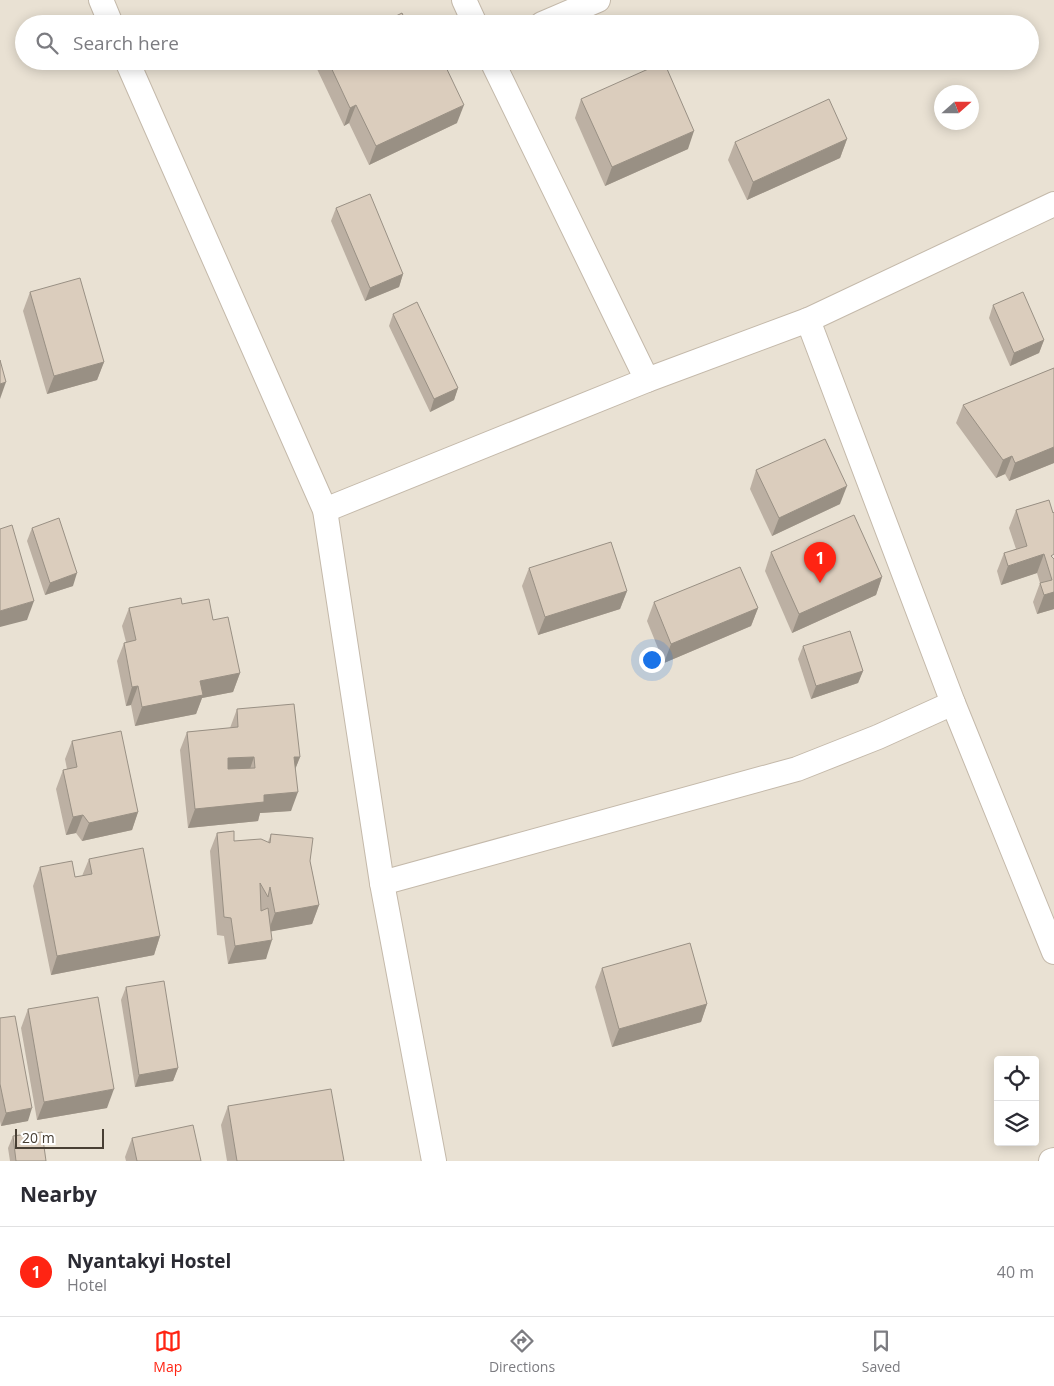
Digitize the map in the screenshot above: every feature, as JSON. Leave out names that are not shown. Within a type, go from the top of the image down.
[{"type":"street","points":[[101,0],[107,15]]},
{"type":"street","points":[[464,0],[471,15]]},
{"type":"street","points":[[563,15],[598,0]]},
{"type":"street","points":[[131,70],[325,510],[382,883],[434,1161]]},
{"type":"street","points":[[496,70],[646,380]]},
{"type":"street","points":[[325,510],[646,380],[808,320],[1054,204]]},
{"type":"street","points":[[808,320],[953,703],[1054,952]]},
{"type":"street","points":[[382,883],[797,769],[878,738],[953,703]]},
{"type":"shaded area","points":[[0,0],[1054,0],[1054,1161],[0,1161]]},
{"type":"building","points":[[332,70],[447,70],[464,105],[376,146],[356,105],[350,108]]},
{"type":"building","points":[[646,70],[667,70],[694,131],[612,167],[581,99]]},
{"type":"building","points":[[829,99],[847,139],[753,182],[735,142]]},
{"type":"building","points":[[370,194],[403,274],[370,288],[336,208]]},
{"type":"building","points":[[80,278],[104,362],[54,376],[30,292]]},
{"type":"building","points":[[1023,292],[1044,340],[1014,353],[993,305]]},
{"type":"building","points":[[417,302],[458,388],[434,399],[393,314]]},
{"type":"building","points":[[0,360],[6,382],[0,384]]},
{"type":"building","points":[[1054,368],[1054,447],[1015,463],[1012,456],[1003,460],[963,405]]},
{"type":"building","points":[[825,439],[847,486],[779,518],[756,470]]},
{"type":"building","points":[[1049,500],[1054,512],[1054,554],[1051,556],[1054,559],[1054,592],[1044,595],[1040,583],[1052,580],[1044,554],[1008,566],[1004,553],[1027,546],[1016,510]]},
{"type":"building","points":[[854,515],[882,577],[799,614],[771,552]]},
{"type":"building","points":[[59,518],[77,573],[50,583],[32,528]]},
{"type":"building","points":[[12,525],[34,601],[0,611],[0,529]]},
{"type":"building","points":[[611,542],[627,591],[545,617],[529,568]]},
{"type":"building","points":[[740,567],[758,608],[671,644],[654,602]]},
{"type":"building","points":[[181,598],[182,604],[209,599],[213,620],[228,617],[240,673],[200,681],[203,695],[142,707],[138,686],[132,687],[124,643],[136,640],[129,608]]},
{"type":"building","points":[[850,631],[863,671],[816,686],[803,646]]},
{"type":"building","points":[[294,704],[300,757],[294,757],[298,792],[264,795],[264,802],[195,809],[187,732],[238,727],[237,709]],"holes":[[[254,757],[255,768],[228,769],[228,758]]]},
{"type":"building","points":[[121,731],[138,812],[89,823],[83,815],[73,817],[63,770],[77,767],[72,741]]},
{"type":"building","points":[[234,831],[234,841],[261,839],[270,843],[271,834],[313,838],[310,861],[319,905],[275,913],[270,887],[268,897],[260,883],[261,911],[268,908],[272,940],[235,946],[231,918],[224,917],[217,833]]},
{"type":"building","points":[[143,848],[160,936],[57,956],[40,867],[72,861],[75,877],[92,874],[89,859]]},
{"type":"building","points":[[690,943],[707,1004],[619,1029],[602,968]]},
{"type":"building","points":[[164,981],[178,1068],[139,1075],[126,987]]},
{"type":"building","points":[[98,997],[114,1089],[44,1102],[28,1009]]},
{"type":"building","points":[[15,1016],[32,1108],[6,1113],[0,1084],[0,1018]]},
{"type":"building","points":[[331,1089],[344,1161],[237,1161],[228,1106]]},
{"type":"building","points":[[193,1125],[201,1161],[137,1161],[132,1138]]},
{"type":"building","points":[[42,1132],[46,1161],[16,1161],[13,1136]]},
{"type":"place","name":"Nyantakyi Hostel","points":[[820,583]]}]
